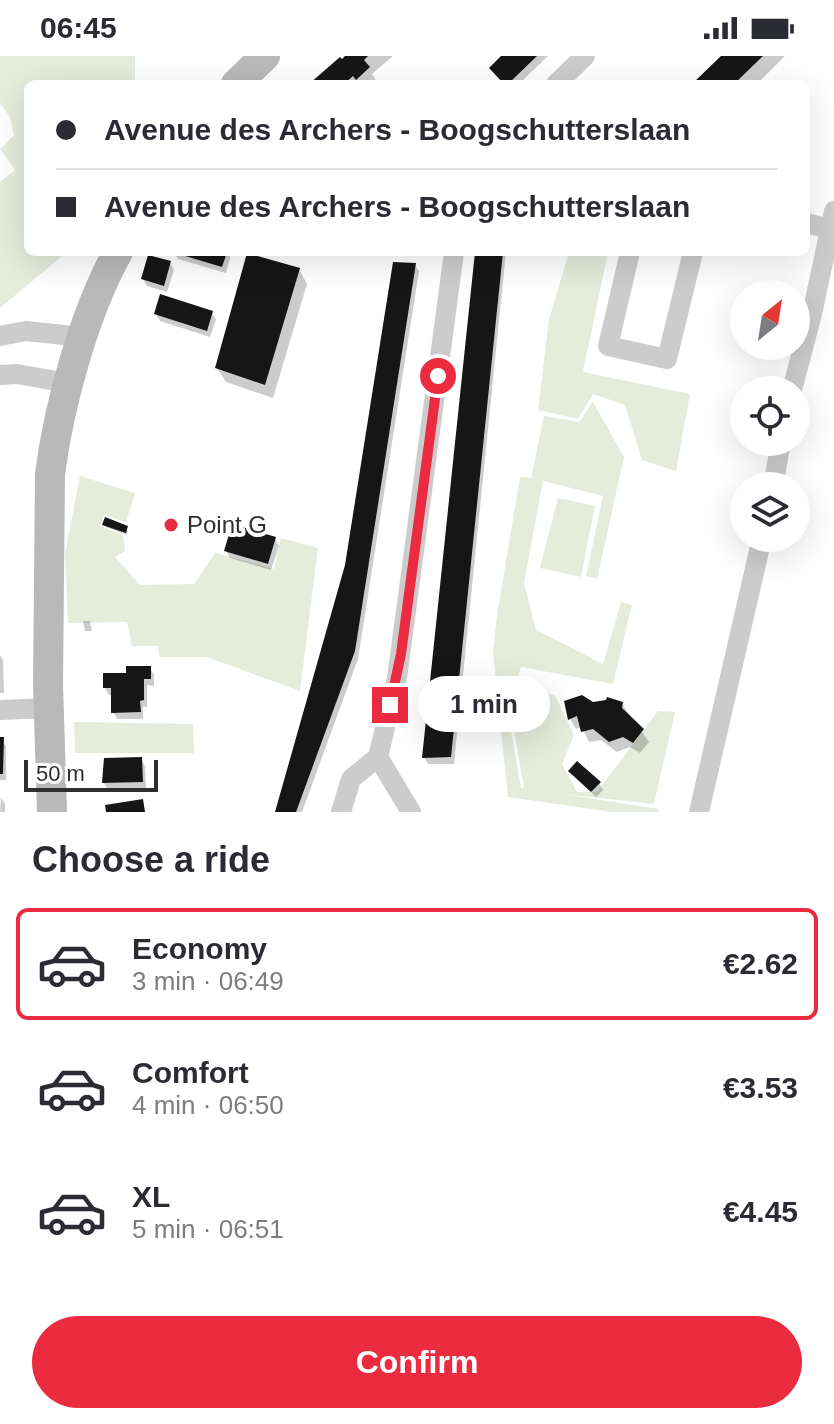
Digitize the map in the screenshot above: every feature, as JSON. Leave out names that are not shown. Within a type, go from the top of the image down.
[{"type":"main road","points":[[240,80],[265,56]]},
{"type":"main road","points":[[52,812],[50,474],[54,441],[68,383],[116,256]]},
{"type":"street","points":[[569,80],[585,56]]},
{"type":"street","points":[[796,376],[832,220],[810,223]]},
{"type":"street","points":[[341,812],[351,779],[378,757],[401,654],[453,256]]},
{"type":"street","points":[[629,256],[608,346],[667,359],[692,256]]},
{"type":"street","points":[[0,336],[26,331],[83,337]]},
{"type":"street","points":[[0,375],[17,374],[68,383]]},
{"type":"street","points":[[699,812],[759,552]]},
{"type":"street","points":[[0,710],[50,708]]},
{"type":"street","points":[[378,757],[411,812]]},
{"type":"green space","points":[[0,56],[135,56],[135,80],[24,80],[24,256],[62,256],[0,308],[0,182],[15,170],[0,149],[14,135],[10,117],[0,103]]},
{"type":"green space","points":[[568,256],[607,256],[583,372],[690,394],[676,471],[642,460],[625,405],[593,394],[578,419],[538,410],[549,319]]},
{"type":"green space","points":[[593,402],[624,457],[597,579],[586,576],[603,496],[543,481],[524,583],[536,630],[603,664],[621,602],[632,605],[613,684],[521,667],[507,708],[521,788],[524,788],[510,708],[519,686],[555,695],[574,735],[562,764],[577,792],[597,792],[658,711],[675,712],[654,804],[563,794],[659,809],[658,812],[612,812],[508,797],[493,653],[520,477],[531,478],[544,416],[579,422]]},
{"type":"green space","points":[[80,476],[135,493],[126,523],[104,514],[100,526],[123,535],[125,551],[115,557],[140,585],[194,584],[215,553],[274,569],[281,538],[318,548],[300,691],[207,657],[159,657],[158,646],[132,646],[127,622],[68,623],[65,553]]},
{"type":"green space","points":[[558,498],[595,506],[581,577],[540,568]]},
{"type":"green space","points":[[74,722],[193,724],[194,753],[75,753]]},
{"type":"building","points":[[345,56],[368,56],[364,60],[370,67],[356,80],[353,76],[348,80],[314,80],[340,57]]},
{"type":"building","points":[[501,56],[537,56],[512,80],[500,80],[489,68]]},
{"type":"building","points":[[721,56],[763,56],[738,80],[696,80]]},
{"type":"building","points":[[148,256],[171,261],[164,286],[141,279]]},
{"type":"building","points":[[185,256],[226,256],[222,267]]},
{"type":"building","points":[[246,256],[258,256],[300,268],[265,385],[215,368]]},
{"type":"building","points":[[475,256],[503,256],[451,757],[422,758]]},
{"type":"building","points":[[393,262],[416,263],[355,651],[296,812],[275,812],[345,565]]},
{"type":"building","points":[[160,294],[213,311],[207,331],[154,314]]},
{"type":"building","points":[[105,517],[128,526],[126,533],[102,525]]},
{"type":"building","points":[[232,524],[276,537],[268,564],[224,551]]},
{"type":"building","points":[[126,666],[151,666],[151,679],[144,679],[141,712],[111,713],[111,688],[103,688],[103,673],[126,673]]},
{"type":"building","points":[[582,695],[593,702],[606,700],[607,697],[623,702],[622,708],[644,729],[633,743],[623,737],[609,742],[593,729],[581,732],[577,716],[568,720],[564,701]]},
{"type":"building","points":[[0,737],[4,737],[3,774],[0,774]]},
{"type":"building","points":[[142,757],[143,782],[102,783],[104,758]]},
{"type":"building","points":[[577,761],[601,782],[591,792],[568,771]]},
{"type":"building","points":[[143,799],[145,812],[106,812],[105,805]]},
{"type":"place","name":"Point G","points":[[171,525]]},
{"type":"route","points":[[390,705],[401,654],[438,376]]}]
